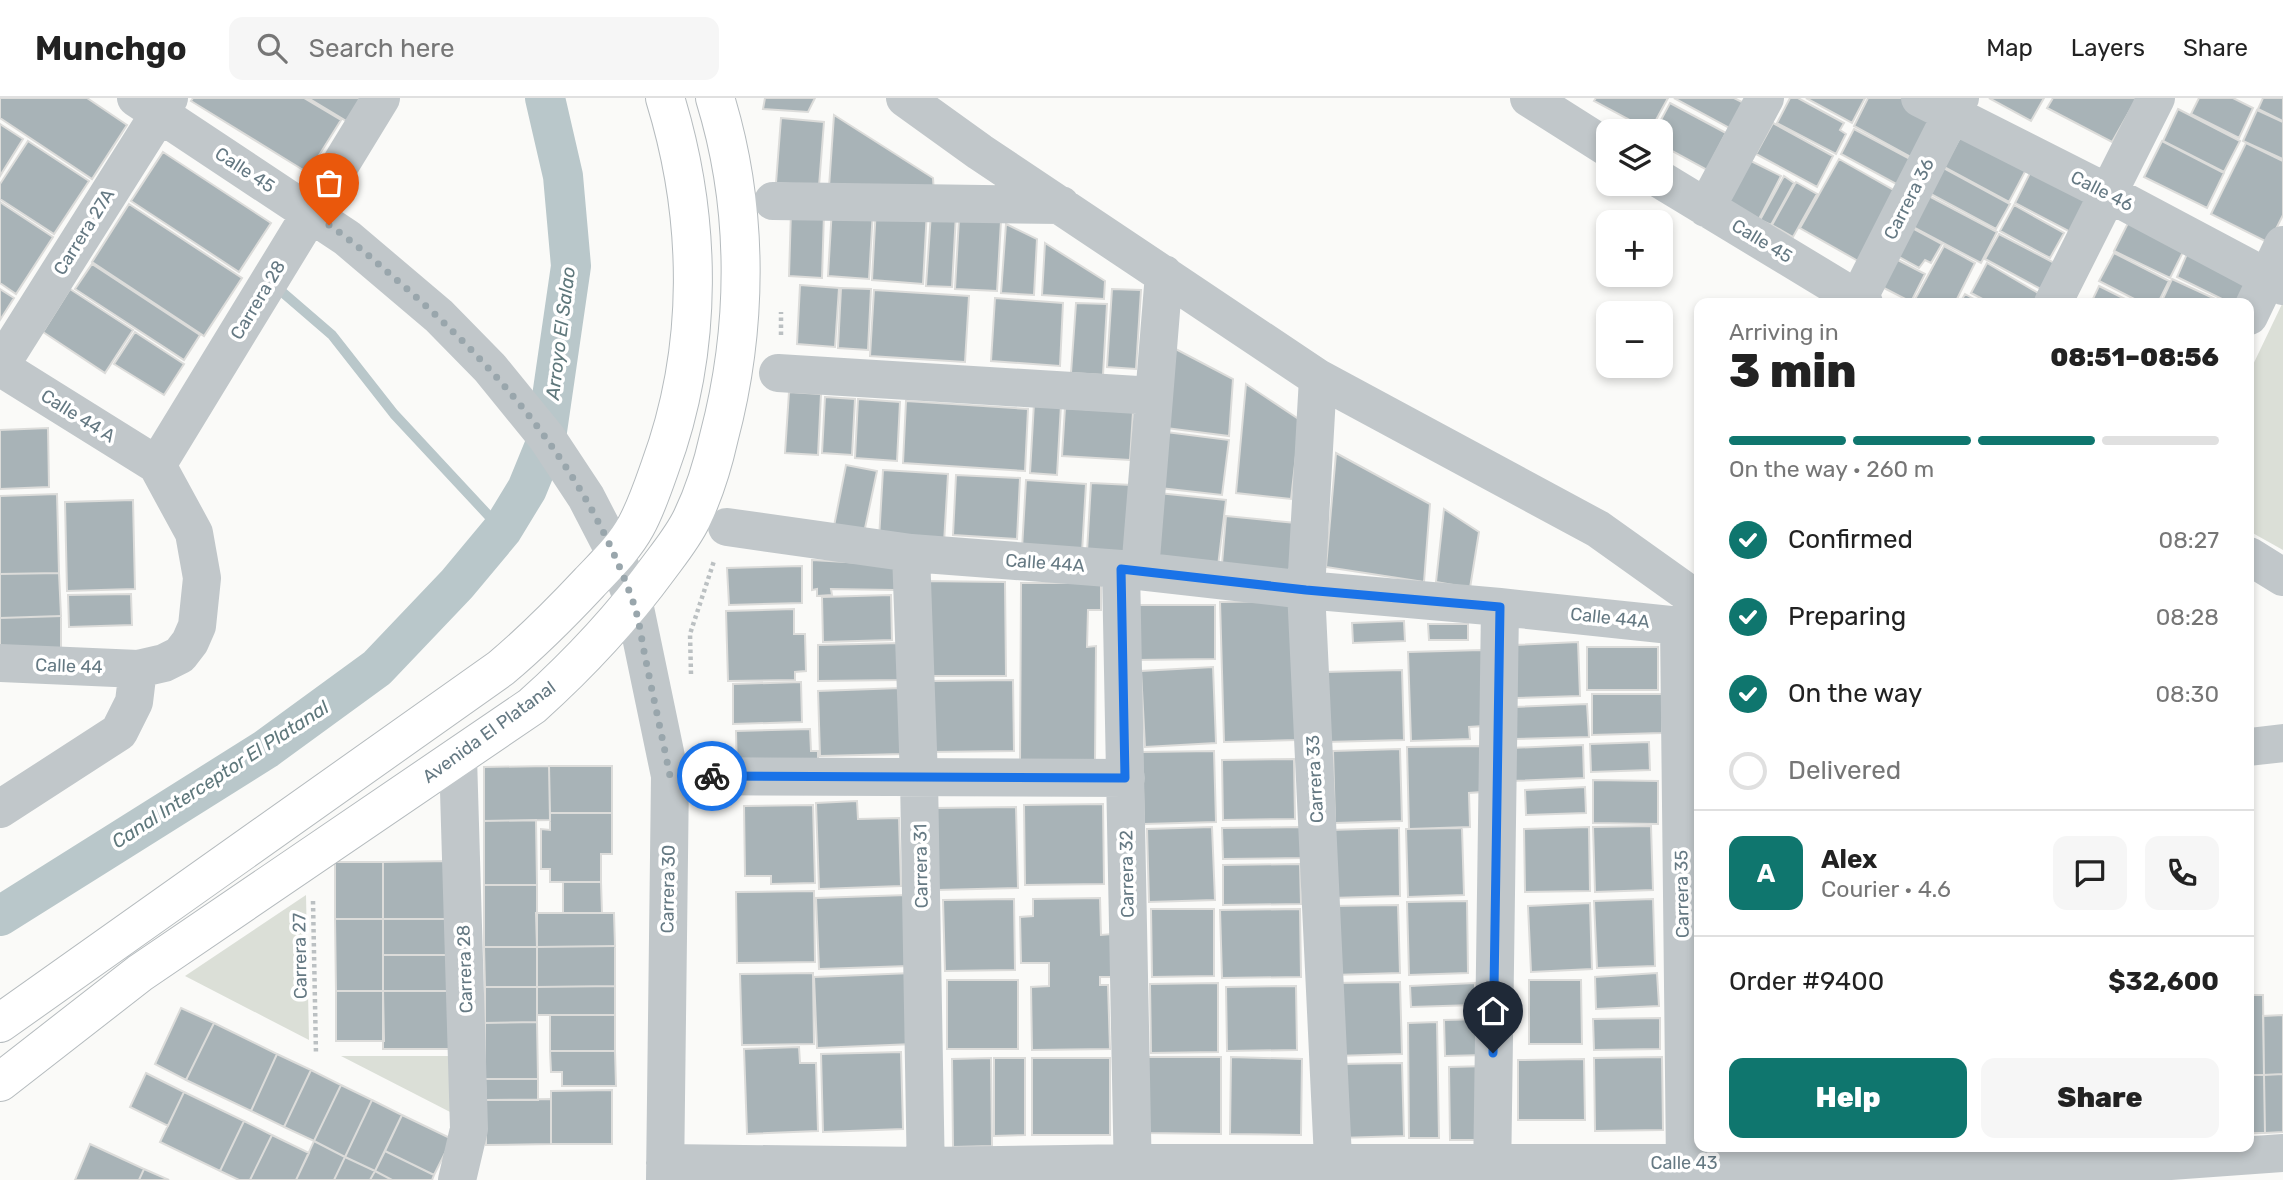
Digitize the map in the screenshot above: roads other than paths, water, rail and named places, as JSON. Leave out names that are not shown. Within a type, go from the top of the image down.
[{"type":"main road","points":[[0,1023],[501,668],[541,634],[616,555],[636,526],[669,444],[691,336],[694,281],[692,230],[686,181],[665,98]]},
{"type":"main road","name":"Avenida El Platanal","points":[[0,1082],[140,973],[531,706],[574,668],[634,603],[693,516],[714,458],[729,400],[738,341],[741,281],[739,227],[733,172],[715,98]]},
{"type":"street","name":"Carrera 28","points":[[157,465],[381,98]]},
{"type":"street","points":[[905,98],[980,152],[1318,378],[1598,529],[1692,618]]},
{"type":"street","points":[[1529,98],[1567,109],[1596,137]]},
{"type":"street","points":[[1706,208],[1765,98]]},
{"type":"street","points":[[2056,298],[2156,98]]},
{"type":"street","name":"Calle 45","points":[[154,103],[347,237],[439,316],[490,368],[547,438],[586,497],[616,555],[634,603]]},
{"type":"street","name":"Carrera 27A","points":[[0,366],[154,103]]},
{"type":"street","name":"Calle 46","points":[[1944,103],[2108,193],[2278,270]]},
{"type":"street","name":"Carrera 36","points":[[1862,298],[1944,103]]},
{"type":"street","name":"Calle 45","points":[[1673,187],[1856,298]]},
{"type":"street","points":[[773,201],[1061,205]]},
{"type":"street","points":[[2254,308],[2278,270]]},
{"type":"street","name":"Carrera 32","points":[[1133,1172],[1125,778],[1131,570],[1154,396],[1164,274]]},
{"type":"street","name":"Calle 44 A","points":[[0,366],[157,465]]},
{"type":"street","points":[[778,373],[1154,396]]},
{"type":"street","name":"Carrera 33","points":[[1318,378],[1306,590],[1334,1172]]},
{"type":"street","name":"Calle 44","points":[[0,663],[138,669],[164,663],[180,655],[197,626],[202,578],[194,533],[157,465]]},
{"type":"street","name":"Calle 44A","points":[[727,527],[911,553],[1131,570],[1306,590],[1500,607],[1692,618]]},
{"type":"street","name":"Carrera 31","points":[[911,553],[919,778],[926,1173]]},
{"type":"street","points":[[2254,559],[2283,577]]},
{"type":"street","name":"Carrera 30","points":[[634,603],[670,776],[665,1172]]},
{"type":"street","points":[[1492,1172],[1500,607]]},
{"type":"street","name":"Carrera 35","points":[[1685,1164],[1692,618]]},
{"type":"street","points":[[0,809],[119,732],[134,702],[138,669]]},
{"type":"street","points":[[2254,746],[2283,743]]},
{"type":"street","name":"Carrera 28","points":[[457,1180],[469,1129],[458,757]]},
{"type":"street","points":[[670,776],[1125,778]]},
{"type":"street","name":"Calle 43","points":[[665,1172],[1648,1172],[1685,1164],[1788,1171],[1869,1156],[1965,1174],[2045,1158],[2283,1153]]},
{"type":"waterway","name":"Canal Interceptor El Platanal","points":[[0,916],[266,749],[377,668],[457,584],[502,530],[527,489],[545,445],[571,266],[563,176],[545,98]]},
{"type":"waterway","points":[[274,285],[332,335],[394,414],[502,530]]},
{"type":"water label","name":"Arroyo El Salao","points":[[560,333]]}]
